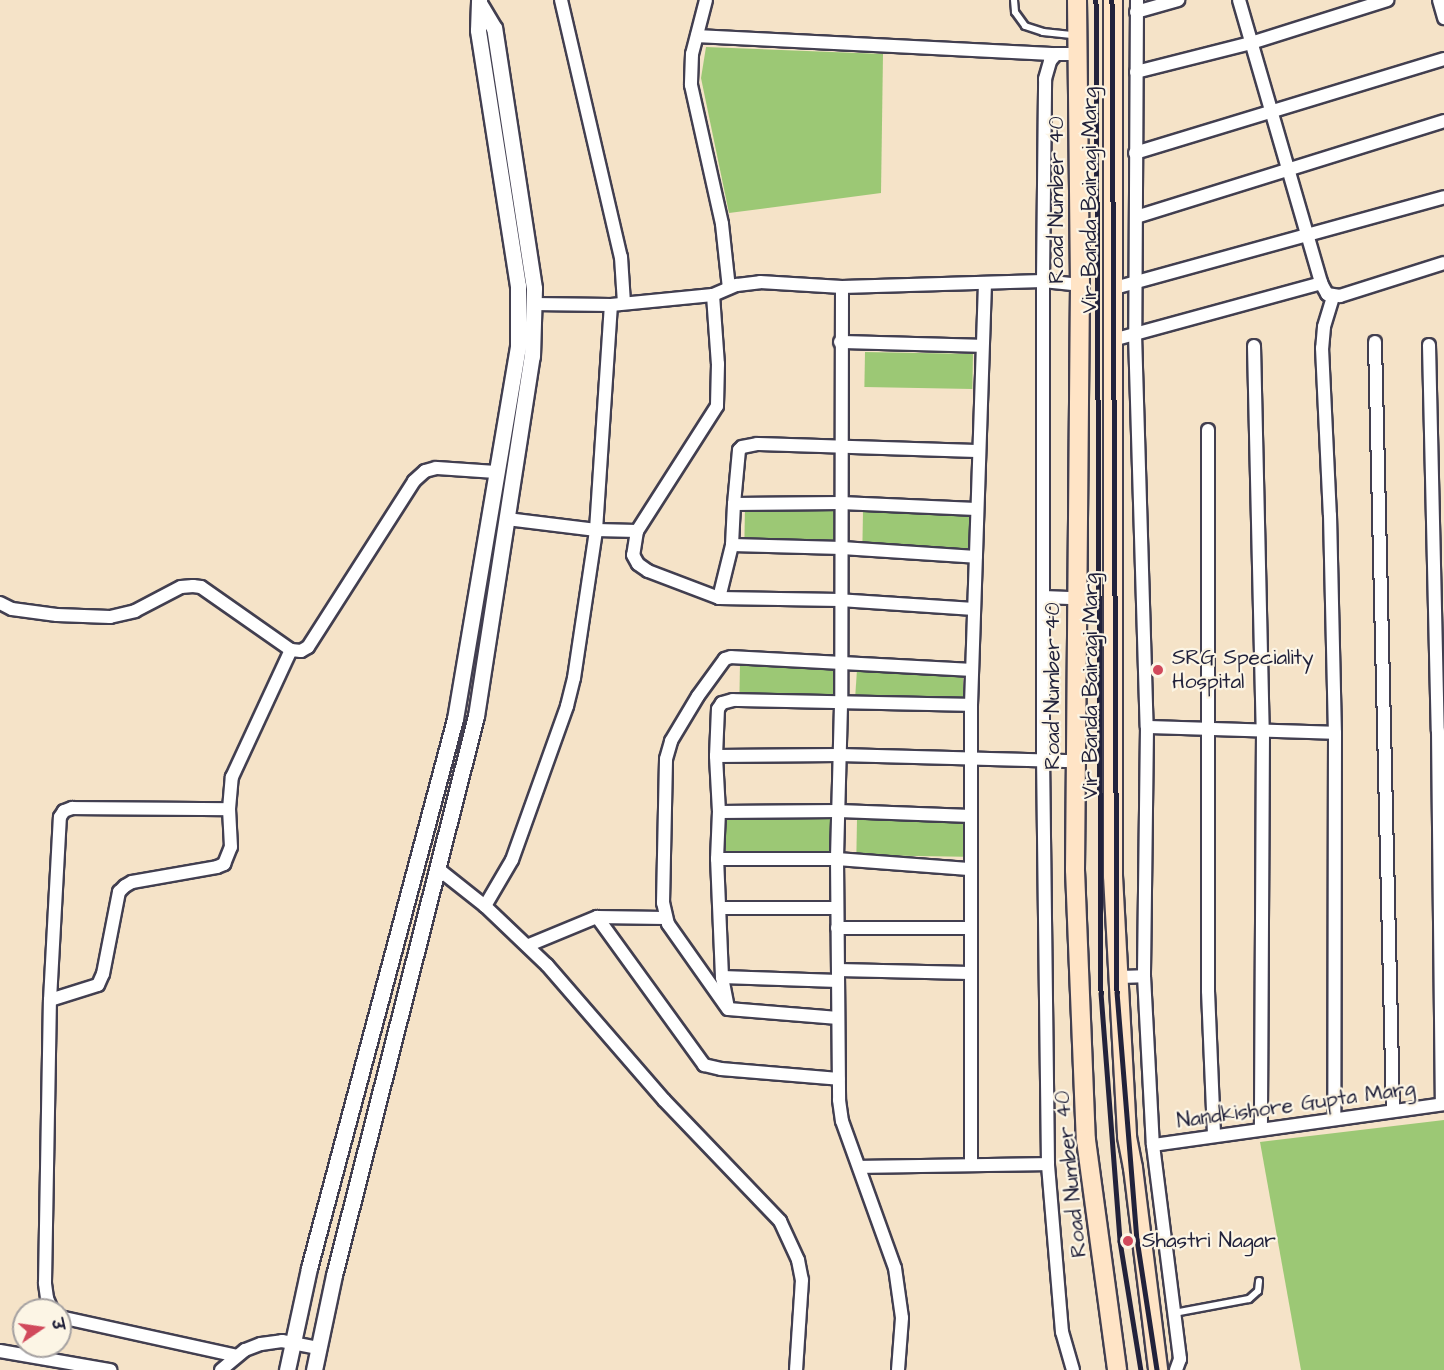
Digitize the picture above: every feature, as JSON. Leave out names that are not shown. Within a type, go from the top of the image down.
[{"type":"main road","name":"Road Number 40","points":[[1077,0],[1080,285],[1075,870],[1086,1140],[1117,1370]]},
{"type":"main road","name":"Vir Banda Bairagi Marg","points":[[1113,0],[1111,289],[1113,339],[1113,876],[1127,1137],[1133,1168],[1158,1370]]},
{"type":"street","points":[[561,0],[621,257],[624,303]]},
{"type":"street","points":[[706,0],[692,54],[691,85],[722,224],[729,288]]},
{"type":"street","points":[[1176,1370],[1180,1359],[1153,1145],[1144,976],[1147,728],[1135,334],[1135,153],[1136,6],[1178,0]]},
{"type":"street","points":[[1239,0],[1290,168],[1321,283],[1327,294],[1333,297],[1444,263]]},
{"type":"street","points":[[1136,72],[1251,43],[1387,0]]},
{"type":"street","points":[[1439,0],[1444,18]]},
{"type":"street","points":[[314,1370],[334,1275],[476,716],[532,356],[534,288],[494,28],[479,1]]},
{"type":"street","points":[[287,1370],[291,1342],[455,719],[518,347],[518,286],[478,30],[479,1]]},
{"type":"street","points":[[697,36],[1056,54],[1078,45]]},
{"type":"street","points":[[1056,54],[1050,61],[1045,79],[1042,760],[1048,1164],[1062,1332],[1073,1370]]},
{"type":"street","points":[[1135,153],[1444,59]]},
{"type":"street","points":[[1136,217],[1444,121]]},
{"type":"street","points":[[1111,289],[1444,197]]},
{"type":"street","points":[[534,304],[611,305],[713,295],[729,288],[760,282],[842,287],[1043,281],[1080,285]]},
{"type":"street","points":[[1113,339],[1321,283]]},
{"type":"street","points":[[970,1164],[971,705],[981,346],[985,284]]},
{"type":"street","points":[[842,287],[840,342],[841,705],[837,859],[838,1079],[842,1121],[895,1268],[902,1318],[898,1370]]},
{"type":"street","points":[[713,295],[718,364],[717,406],[637,531],[633,555],[642,567],[719,598],[840,600],[974,609]]},
{"type":"street","points":[[1333,297],[1324,327],[1322,348],[1330,515],[1335,733],[1334,1118]]},
{"type":"street","points":[[485,906],[512,860],[567,706],[579,648],[596,530],[611,305]]},
{"type":"street","points":[[840,342],[981,346]]},
{"type":"street","points":[[1375,342],[1393,1111]]},
{"type":"street","points":[[1429,345],[1438,731],[1443,1104]]},
{"type":"street","points":[[1254,346],[1263,731],[1262,1128]]},
{"type":"street","points":[[1208,430],[1208,991],[1214,1134]]},
{"type":"street","points":[[719,598],[732,545],[739,450],[742,447],[756,444],[978,451]]},
{"type":"street","points":[[0,603],[12,609],[57,615],[110,617],[135,610],[181,587],[201,587],[291,650],[301,651],[308,647],[369,547],[414,480],[425,471],[436,468],[497,472]]},
{"type":"street","points":[[734,504],[841,503],[976,509]]},
{"type":"street","points":[[507,519],[596,530],[637,531]]},
{"type":"street","points":[[732,545],[842,548],[976,557]]},
{"type":"street","points":[[1043,597],[1076,598]]},
{"type":"street","points":[[50,1000],[98,985],[103,974],[120,892],[125,886],[132,882],[224,864],[231,847],[230,786],[235,768],[291,650]]},
{"type":"street","points":[[728,1009],[665,918],[663,903],[666,759],[671,741],[698,696],[722,663],[730,657],[972,670]]},
{"type":"street","points":[[728,1009],[722,977],[717,859],[719,812],[716,756],[718,709],[722,703],[747,700],[841,705],[971,705]]},
{"type":"street","points":[[1147,728],[1335,733]]},
{"type":"street","points":[[716,756],[839,755],[1075,761]]},
{"type":"street","points":[[47,1298],[45,1283],[50,1000],[58,828],[64,811],[72,808],[229,809]]},
{"type":"street","points":[[719,812],[839,811],[970,816]]},
{"type":"street","points":[[717,859],[837,859],[969,869]]},
{"type":"street","points":[[437,868],[529,945],[664,1100],[780,1221],[798,1260],[802,1280],[796,1370]]},
{"type":"street","points":[[720,908],[837,908]]},
{"type":"street","points":[[529,945],[597,917],[665,918]]},
{"type":"street","points":[[597,917],[704,1065],[721,1069],[838,1079]]},
{"type":"street","points":[[837,928],[970,928]]},
{"type":"street","points":[[722,977],[970,973]]},
{"type":"street","points":[[1119,977],[1144,976]]},
{"type":"street","points":[[728,1009],[838,1018]]},
{"type":"street","name":"Nandkishore Gupta Marg","points":[[1153,1145],[1214,1134],[1443,1104]]},
{"type":"street","points":[[860,1167],[1048,1164]]},
{"type":"street","points":[[72,1320],[237,1356]]},
{"type":"street","points":[[221,1370],[237,1356],[261,1344],[291,1342],[319,1348]]},
{"type":"street","points":[[0,1351],[110,1370]]},
{"type":"lane","points":[[1014,0],[1015,12],[1025,26],[1078,45]]},
{"type":"lane","points":[[1174,1313],[1249,1299],[1258,1291],[1259,1281]]},
{"type":"green space","points":[[706,47],[883,54],[881,193],[729,213],[701,78]]},
{"type":"green space","points":[[865,352],[973,354],[972,389],[864,387]]},
{"type":"green space","points":[[745,506],[839,508],[838,544],[744,542]]},
{"type":"green space","points":[[863,511],[971,513],[970,549],[862,547]]},
{"type":"green space","points":[[740,663],[834,665],[833,698],[739,696]]},
{"type":"green space","points":[[857,669],[963,675],[963,700],[855,700]]},
{"type":"green space","points":[[726,817],[833,819],[832,855],[725,853]]},
{"type":"green space","points":[[857,819],[964,821],[963,857],[856,855]]},
{"type":"green space","points":[[1444,1120],[1444,1370],[1301,1370],[1260,1142]]},
{"type":"railway","points":[[1096,0],[1101,993],[1120,1241],[1141,1370]]},
{"type":"railway","points":[[1112,0],[1117,992],[1137,1239],[1157,1370]]},
{"type":"place","name":"SRG Speciality Hospital","points":[[1158,670]]},
{"type":"place","name":"Shastri Nagar","points":[[1128,1241]]}]
